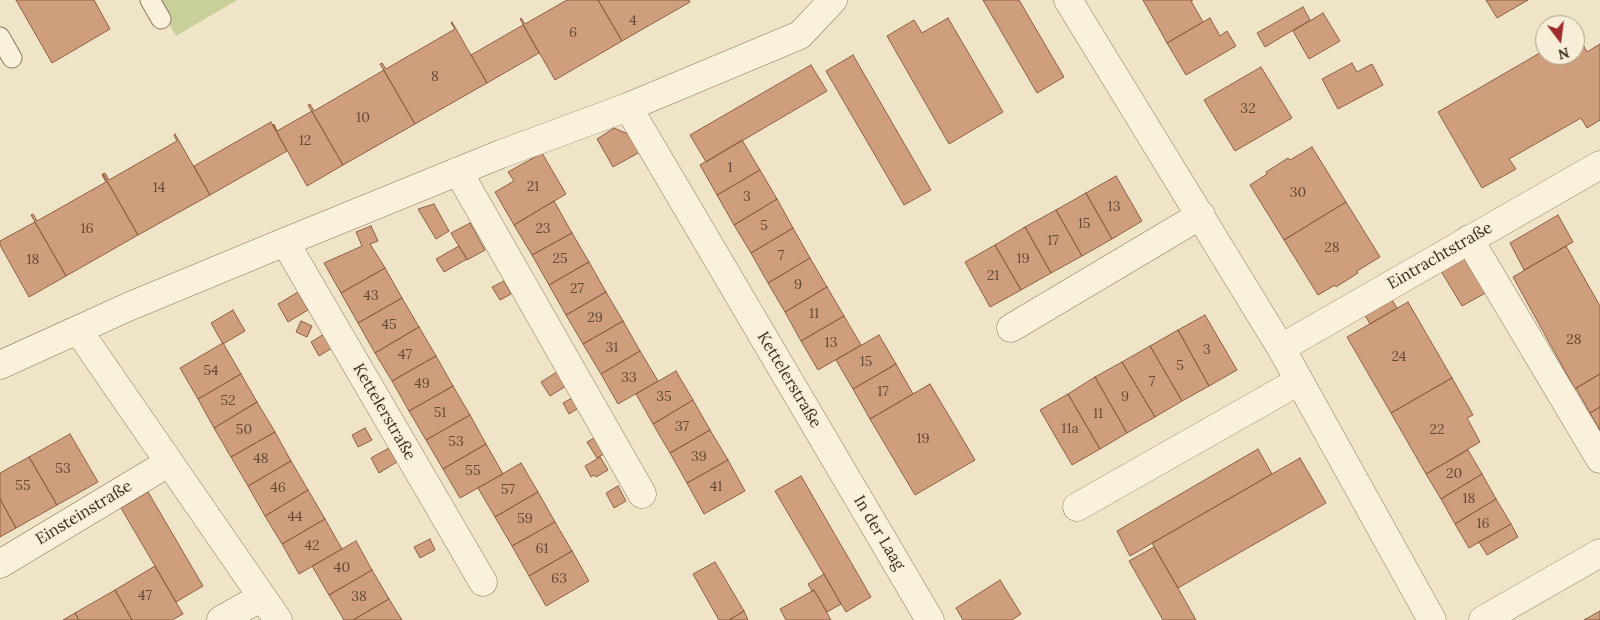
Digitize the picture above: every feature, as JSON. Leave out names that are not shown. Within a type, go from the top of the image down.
[{"type":"street","points":[[0,364],[128,307],[284,242],[458,171],[628,107],[800,35],[833,0]]},
{"type":"street","points":[[1068,0],[1281,348],[1432,620]]},
{"type":"street","name":"Kettelerstraße","points":[[628,107],[827,446]]},
{"type":"street","name":"Eintrachtstraße","points":[[1281,348],[1600,165]]},
{"type":"street","points":[[458,171],[642,494]]},
{"type":"street","points":[[1012,328],[1200,215]]},
{"type":"street","points":[[1470,239],[1600,459]]},
{"type":"street","name":"Kettelerstraße","points":[[284,242],[483,582]]},
{"type":"street","points":[[78,330],[278,620]]},
{"type":"street","points":[[1077,507],[1299,381]]},
{"type":"street","name":"In der Laag","points":[[827,446],[930,620]]},
{"type":"street","name":"Einsteinstraße","points":[[0,564],[168,463]]},
{"type":"street","points":[[1483,620],[1600,554]]},
{"type":"street","points":[[221,620],[262,597]]},
{"type":"lane","points":[[150,0],[161,19]]},
{"type":"lane","points":[[0,37],[12,58]]},
{"type":"green space","points":[[155,0],[237,0],[176,36]]},
{"type":"building","points":[[16,0],[94,0],[110,29],[52,63]]},
{"type":"building","points":[[567,0],[598,0],[622,41],[555,80],[520,19],[525,24]]},
{"type":"building","points":[[598,0],[689,0],[690,2],[622,41]]},
{"type":"building","points":[[983,0],[1019,0],[1064,77],[1037,93]]},
{"type":"building","points":[[1143,0],[1193,0],[1191,1],[1203,22],[1167,43]]},
{"type":"building","points":[[1486,0],[1528,0],[1497,18]]},
{"type":"building","points":[[1303,7],[1310,20],[1265,47],[1257,33]]},
{"type":"building","points":[[1323,13],[1340,41],[1309,59],[1293,31]]},
{"type":"building","points":[[948,18],[1003,112],[949,144],[887,36],[914,20],[922,33]]},
{"type":"building","points":[[1210,18],[1220,36],[1227,31],[1236,46],[1186,75],[1167,43]]},
{"type":"building","points":[[452,22],[487,83],[415,124],[380,64],[382,63],[386,69],[455,29]]},
{"type":"building","points":[[523,25],[539,53],[487,83],[471,55]]},
{"type":"building","points":[[1600,44],[1600,120],[1587,128],[1581,118],[1509,159],[1516,169],[1482,188],[1438,112],[1535,56],[1535,65],[1585,65],[1585,48],[1587,52]]},
{"type":"building","points":[[853,55],[931,190],[904,205],[826,71]]},
{"type":"building","points":[[1352,63],[1357,72],[1372,64],[1383,85],[1338,109],[1322,79]]},
{"type":"building","points":[[811,65],[827,91],[706,162],[690,135]]},
{"type":"building","points":[[1261,67],[1292,118],[1235,151],[1204,100]]},
{"type":"building","points":[[384,70],[415,124],[343,165],[308,105],[310,104],[314,111]]},
{"type":"building","points":[[312,111],[343,165],[307,186],[273,125],[277,131]]},
{"type":"building","points":[[271,122],[287,151],[210,195],[194,166]]},
{"type":"building","points":[[614,128],[628,134],[640,152],[613,167],[597,139]]},
{"type":"building","points":[[175,134],[210,195],[138,235],[103,174],[105,173],[109,180],[177,141]]},
{"type":"building","points":[[742,140],[760,170],[717,195],[700,165]]},
{"type":"building","points":[[1312,147],[1346,202],[1284,240],[1250,185],[1288,158],[1290,160]]},
{"type":"building","points":[[542,153],[566,194],[514,225],[495,192],[514,181],[508,172]]},
{"type":"building","points":[[760,170],[777,199],[734,225],[717,195]]},
{"type":"building","points":[[103,174],[138,235],[66,276],[31,215],[33,214],[37,221],[106,182]]},
{"type":"building","points":[[1116,176],[1142,221],[1112,239],[1086,193]]},
{"type":"building","points":[[1086,193],[1112,239],[1082,256],[1056,210]]},
{"type":"building","points":[[777,199],[793,228],[751,253],[734,225]]},
{"type":"building","points":[[554,201],[572,233],[532,255],[514,225]]},
{"type":"building","points":[[1346,202],[1380,257],[1336,287],[1335,285],[1318,295],[1284,240]]},
{"type":"building","points":[[434,204],[449,231],[436,239],[418,209]]},
{"type":"building","points":[[1056,210],[1082,256],[1051,273],[1025,227]]},
{"type":"building","points":[[1558,215],[1573,242],[1524,270],[1510,243]]},
{"type":"building","points":[[35,222],[66,276],[29,297],[0,245],[0,241]]},
{"type":"building","points":[[470,223],[485,250],[467,260],[451,233]]},
{"type":"building","points":[[371,226],[378,241],[370,244],[385,268],[341,293],[324,263],[362,246],[356,232]]},
{"type":"building","points":[[1025,227],[1051,273],[1021,290],[995,245]]},
{"type":"building","points":[[793,228],[810,258],[768,283],[751,253]]},
{"type":"building","points":[[572,233],[589,262],[549,285],[532,255]]},
{"type":"building","points":[[995,245],[1021,290],[990,307],[965,262]]},
{"type":"building","points":[[459,246],[467,259],[444,272],[436,259]]},
{"type":"building","points":[[1566,246],[1600,306],[1600,374],[1575,389],[1513,277]]},
{"type":"building","points":[[1466,250],[1489,291],[1462,306],[1438,266]]},
{"type":"building","points":[[810,258],[827,287],[785,312],[768,283]]},
{"type":"building","points":[[589,262],[606,292],[566,315],[549,285]]},
{"type":"building","points":[[385,268],[402,298],[358,323],[341,293]]},
{"type":"building","points":[[504,281],[511,294],[500,300],[492,287]]},
{"type":"building","points":[[827,287],[844,316],[801,341],[785,312]]},
{"type":"building","points":[[298,292],[308,310],[288,322],[278,304]]},
{"type":"building","points":[[606,292],[623,321],[583,344],[566,315]]},
{"type":"building","points":[[1389,295],[1397,308],[1370,324],[1362,310]]},
{"type":"building","points":[[402,298],[419,327],[375,353],[358,323]]},
{"type":"building","points":[[1408,302],[1452,378],[1391,413],[1347,337]]},
{"type":"building","points":[[233,310],[245,331],[223,344],[211,323]]},
{"type":"building","points":[[1205,315],[1237,370],[1209,386],[1178,330]]},
{"type":"building","points":[[844,316],[861,345],[818,370],[801,341]]},
{"type":"building","points":[[301,321],[312,326],[307,337],[296,332]]},
{"type":"building","points":[[623,321],[640,351],[601,374],[583,344]]},
{"type":"building","points":[[419,327],[436,356],[392,381],[375,353]]},
{"type":"building","points":[[1178,330],[1209,386],[1182,401],[1150,346]]},
{"type":"building","points":[[324,334],[332,348],[319,356],[311,342]]},
{"type":"building","points":[[879,335],[896,364],[853,389],[836,360]]},
{"type":"building","points":[[223,343],[241,374],[198,399],[180,368]]},
{"type":"building","points":[[1150,346],[1182,401],[1155,417],[1122,362]]},
{"type":"building","points":[[640,351],[658,381],[618,404],[601,374]]},
{"type":"building","points":[[436,356],[453,386],[409,411],[392,381]]},
{"type":"building","points":[[1122,362],[1155,417],[1127,433],[1095,377]]},
{"type":"building","points":[[896,364],[913,394],[870,419],[853,389]]},
{"type":"building","points":[[676,371],[693,400],[653,424],[636,394]]},
{"type":"building","points":[[557,372],[566,386],[550,396],[541,382]]},
{"type":"building","points":[[241,374],[257,402],[214,428],[198,399]]},
{"type":"building","points":[[1600,374],[1600,407],[1590,413],[1576,388]]},
{"type":"building","points":[[1095,377],[1127,433],[1100,449],[1068,394]]},
{"type":"building","points":[[1452,378],[1473,415],[1467,418],[1480,442],[1426,474],[1391,413]]},
{"type":"building","points":[[930,384],[975,460],[915,495],[870,419]]},
{"type":"building","points":[[453,386],[470,415],[426,440],[409,411]]},
{"type":"building","points":[[1068,394],[1100,449],[1072,465],[1040,410]]},
{"type":"building","points":[[574,397],[580,407],[569,414],[563,403]]},
{"type":"building","points":[[693,400],[710,430],[670,453],[653,424]]},
{"type":"building","points":[[257,402],[275,432],[231,457],[214,428]]},
{"type":"building","points":[[1600,407],[1600,430],[1590,413]]},
{"type":"building","points":[[470,415],[486,444],[443,469],[426,440]]},
{"type":"building","points":[[365,428],[372,440],[358,447],[352,435]]},
{"type":"building","points":[[710,430],[728,460],[687,483],[670,453]]},
{"type":"building","points":[[275,432],[291,461],[248,486],[231,457]]},
{"type":"building","points":[[70,434],[98,482],[57,505],[29,457]]},
{"type":"building","points":[[598,436],[607,452],[597,458],[587,442]]},
{"type":"building","points":[[486,444],[503,474],[460,498],[443,469]]},
{"type":"building","points":[[389,448],[397,462],[379,473],[371,458]]},
{"type":"building","points":[[1258,449],[1272,474],[1130,556],[1117,531]]},
{"type":"building","points":[[1468,450],[1482,474],[1441,499],[1426,474]]},
{"type":"building","points":[[29,457],[57,505],[16,528],[0,499],[0,473]]},
{"type":"building","points":[[600,457],[608,470],[596,477],[594,475],[591,477],[585,466]]},
{"type":"building","points":[[1300,458],[1326,503],[1178,588],[1152,543]]},
{"type":"building","points":[[728,460],[745,491],[704,514],[687,483]]},
{"type":"building","points":[[291,461],[308,490],[265,516],[248,486]]},
{"type":"building","points":[[521,463],[538,492],[495,517],[478,488]]},
{"type":"building","points":[[1482,474],[1496,499],[1455,524],[1441,499]]},
{"type":"building","points":[[801,476],[871,597],[846,612],[775,491]]},
{"type":"building","points":[[618,486],[626,501],[614,508],[606,493]]},
{"type":"building","points":[[308,490],[325,519],[282,544],[265,516]]},
{"type":"building","points":[[148,492],[203,586],[176,602],[121,508]]},
{"type":"building","points":[[538,492],[555,522],[512,546],[495,517]]},
{"type":"building","points":[[0,499],[16,528],[0,537]]},
{"type":"building","points":[[1496,499],[1511,524],[1469,548],[1455,524]]},
{"type":"building","points":[[325,519],[342,549],[299,574],[282,544]]},
{"type":"building","points":[[555,522],[572,551],[529,576],[512,546]]},
{"type":"building","points":[[1511,524],[1518,537],[1487,555],[1479,542]]},
{"type":"building","points":[[430,539],[435,550],[420,558],[414,547]]},
{"type":"building","points":[[356,541],[372,570],[329,595],[312,566]]},
{"type":"building","points":[[1154,547],[1196,620],[1163,620],[1129,561]]},
{"type":"building","points":[[572,551],[589,581],[546,606],[529,576]]},
{"type":"building","points":[[715,562],[744,611],[729,620],[719,620],[693,574]]},
{"type":"building","points":[[155,566],[183,614],[172,620],[132,620],[115,590]]},
{"type":"building","points":[[372,570],[389,599],[353,620],[344,620],[329,595]]},
{"type":"building","points":[[824,574],[841,604],[827,612],[814,590],[812,591],[808,584]]},
{"type":"building","points":[[1000,580],[1021,614],[1012,620],[963,620],[956,608]]},
{"type":"building","points":[[115,590],[132,620],[79,620],[75,613]]},
{"type":"building","points":[[814,590],[831,620],[786,620],[780,609]]},
{"type":"building","points":[[389,599],[402,620],[353,620]]},
{"type":"building","points":[[744,611],[748,620],[729,620]]},
{"type":"building","points":[[1600,611],[1600,620],[1584,620]]},
{"type":"building","points":[[75,613],[79,620],[63,620]]}]
